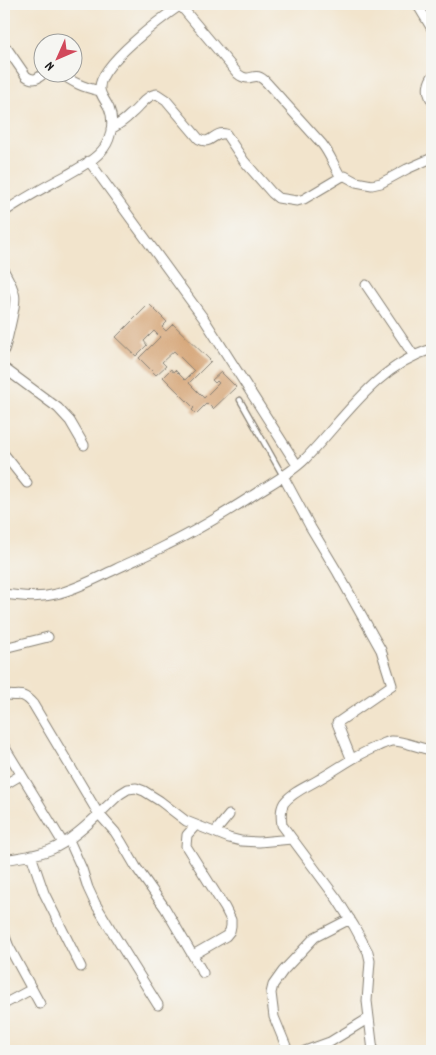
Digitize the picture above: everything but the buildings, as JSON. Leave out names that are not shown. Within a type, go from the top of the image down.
[{"type":"street","points":[[4,212],[97,156],[104,148],[112,121],[109,109],[100,90],[100,80],[118,57],[181,4],[238,74],[247,79],[257,76],[261,77],[267,83],[328,151],[341,177]]},
{"type":"street","points":[[417,4],[432,29]]},
{"type":"street","points":[[4,47],[26,76],[32,80]]},
{"type":"street","points":[[432,77],[428,85],[432,101]]},
{"type":"street","points":[[72,82],[100,90]]},
{"type":"street","points":[[111,129],[131,114],[149,96],[157,94],[166,100],[199,139],[203,142],[218,134],[226,134],[244,161],[272,193],[278,198],[297,201],[304,199],[341,177],[345,176],[356,182],[372,185],[381,183],[432,158]]},
{"type":"street","points":[[89,161],[204,319],[297,466]]},
{"type":"street","points":[[4,271],[15,294],[15,302],[4,350]]},
{"type":"street","points":[[366,285],[414,356]]},
{"type":"street","points":[[4,594],[42,597],[58,594],[168,545],[220,516],[297,466],[340,418],[394,367],[414,356],[432,350]]},
{"type":"street","points":[[4,368],[58,408],[70,421],[84,445]]},
{"type":"street","points":[[4,454],[27,483]]},
{"type":"street","points":[[283,476],[381,650],[392,685],[337,723],[351,758]]},
{"type":"street","points":[[4,648],[48,637]]},
{"type":"street","points":[[4,694],[9,696],[23,695],[33,704],[98,814],[115,832],[136,867],[165,908],[203,973]]},
{"type":"street","points":[[373,1051],[367,1001],[370,961],[368,952],[350,919],[282,825],[281,814],[284,804],[292,795],[351,758],[390,741],[432,750]]},
{"type":"street","points":[[4,746],[66,841],[82,869],[88,888],[96,903],[158,1005]]},
{"type":"street","points":[[4,785],[22,775]]},
{"type":"street","points":[[4,860],[50,850],[66,841],[120,794],[128,789],[136,788],[160,801],[186,821],[241,841],[259,842],[292,839]]},
{"type":"street","points":[[215,832],[229,814]]},
{"type":"street","points":[[193,955],[226,936],[231,926],[231,920],[225,908],[186,846],[187,835],[196,825]]},
{"type":"street","points":[[31,855],[44,893],[81,967]]},
{"type":"street","points":[[288,1051],[274,1017],[271,993],[273,985],[283,971],[315,938],[350,919]]},
{"type":"street","points":[[4,936],[40,1004]]},
{"type":"street","points":[[4,1004],[32,989]]},
{"type":"street","points":[[305,1051],[330,1042],[369,1018]]},
{"type":"lane","points":[[240,400],[283,476]]}]
